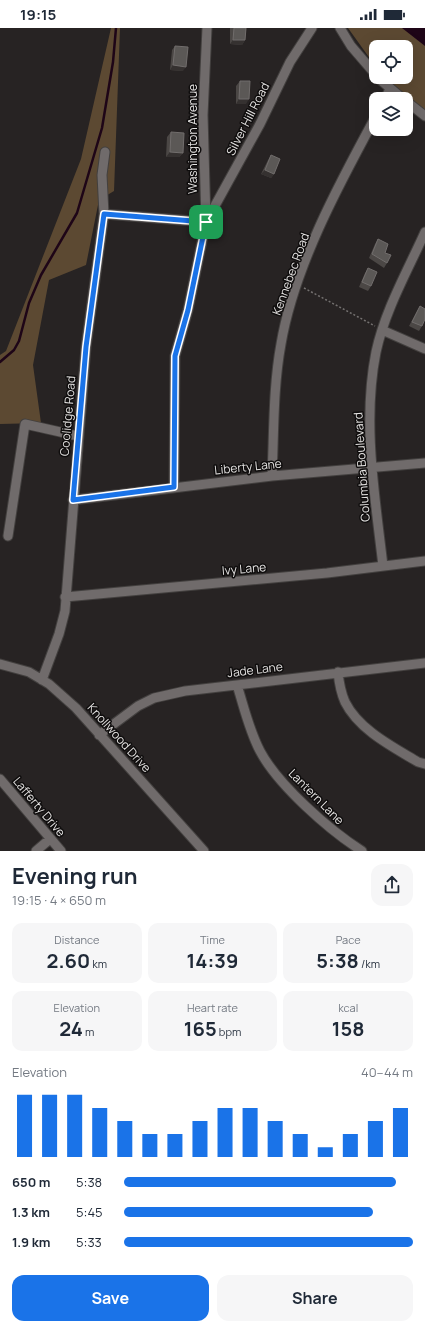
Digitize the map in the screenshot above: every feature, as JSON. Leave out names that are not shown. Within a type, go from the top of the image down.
[{"type":"street","name":"Washington Avenue","points":[[174,487],[175,356],[188,310],[206,222],[203,115],[207,28]]},
{"type":"street","name":"Silver Hill Road","points":[[206,222],[260,124],[290,62],[312,28]]},
{"type":"street","points":[[340,28],[351,46],[369,67]]},
{"type":"street","points":[[385,84],[394,92]]},
{"type":"street","points":[[413,107],[425,116]]},
{"type":"street","name":"Kennebec Road","points":[[272,476],[278,364],[286,322],[297,284],[343,179],[369,129]]},
{"type":"street","name":"Coolidge Road","points":[[42,680],[59,634],[64,611],[86,347],[104,214],[102,175],[105,152]]},
{"type":"street","points":[[104,214],[206,222]]},
{"type":"street","name":"Columbia Boulevard","points":[[383,566],[372,468],[370,409],[371,381],[376,351],[382,330],[425,232]]},
{"type":"street","points":[[382,330],[425,349]]},
{"type":"street","points":[[8,536],[25,424],[78,436]]},
{"type":"street","name":"Liberty Lane","points":[[73,500],[272,476],[425,463]]},
{"type":"street","name":"Ivy Lane","points":[[65,597],[328,573],[425,561]]},
{"type":"street","name":"Jade Lane","points":[[99,735],[138,706],[154,698],[186,690],[425,662]]},
{"type":"street","name":"Knollwood Drive","points":[[0,664],[29,672],[42,680],[76,708],[204,851]]},
{"type":"street","points":[[338,672],[345,703],[355,716],[379,738],[418,762],[425,764]]},
{"type":"street","name":"Lantern Lane","points":[[237,684],[254,738],[261,753],[300,800],[341,837],[362,851]]},
{"type":"street","name":"Lafferty Drive","points":[[0,779],[61,851]]},
{"type":"street","points":[[36,851],[50,839]]},
{"type":"path","points":[[297,284],[382,330]]},
{"type":"shaded area","points":[[111,28],[120,28],[114,191],[99,200],[86,265],[49,280],[33,365],[41,423],[0,424],[0,355],[6,351],[81,159]]},
{"type":"shaded area","points":[[348,28],[425,28],[425,114],[413,103],[413,92],[400,92],[391,84],[413,84],[413,40],[369,40],[369,57]]},
{"type":"shaded area","points":[[402,28],[425,28],[425,46]]},
{"type":"building","points":[[234,28],[246,28],[245,40],[233,40]]},
{"type":"building","points":[[175,46],[188,47],[186,67],[173,65]]},
{"type":"building","points":[[240,81],[250,81],[249,99],[239,99]]},
{"type":"building","points":[[171,132],[184,133],[183,153],[170,152]]},
{"type":"building","points":[[271,155],[280,159],[274,174],[265,170]]},
{"type":"building","points":[[378,239],[388,244],[385,253],[391,255],[387,263],[372,254]]},
{"type":"building","points":[[368,268],[377,272],[371,286],[362,282]]},
{"type":"building","points":[[420,306],[425,309],[425,319],[422,326],[412,322]]},
{"type":"waterway","points":[[0,362],[14,350],[19,341],[29,303],[41,275],[77,213],[102,128],[113,62],[116,28]]},
{"type":"route","points":[[104,214],[206,222],[188,310],[175,356],[174,487],[73,500],[86,347],[104,214]]}]
